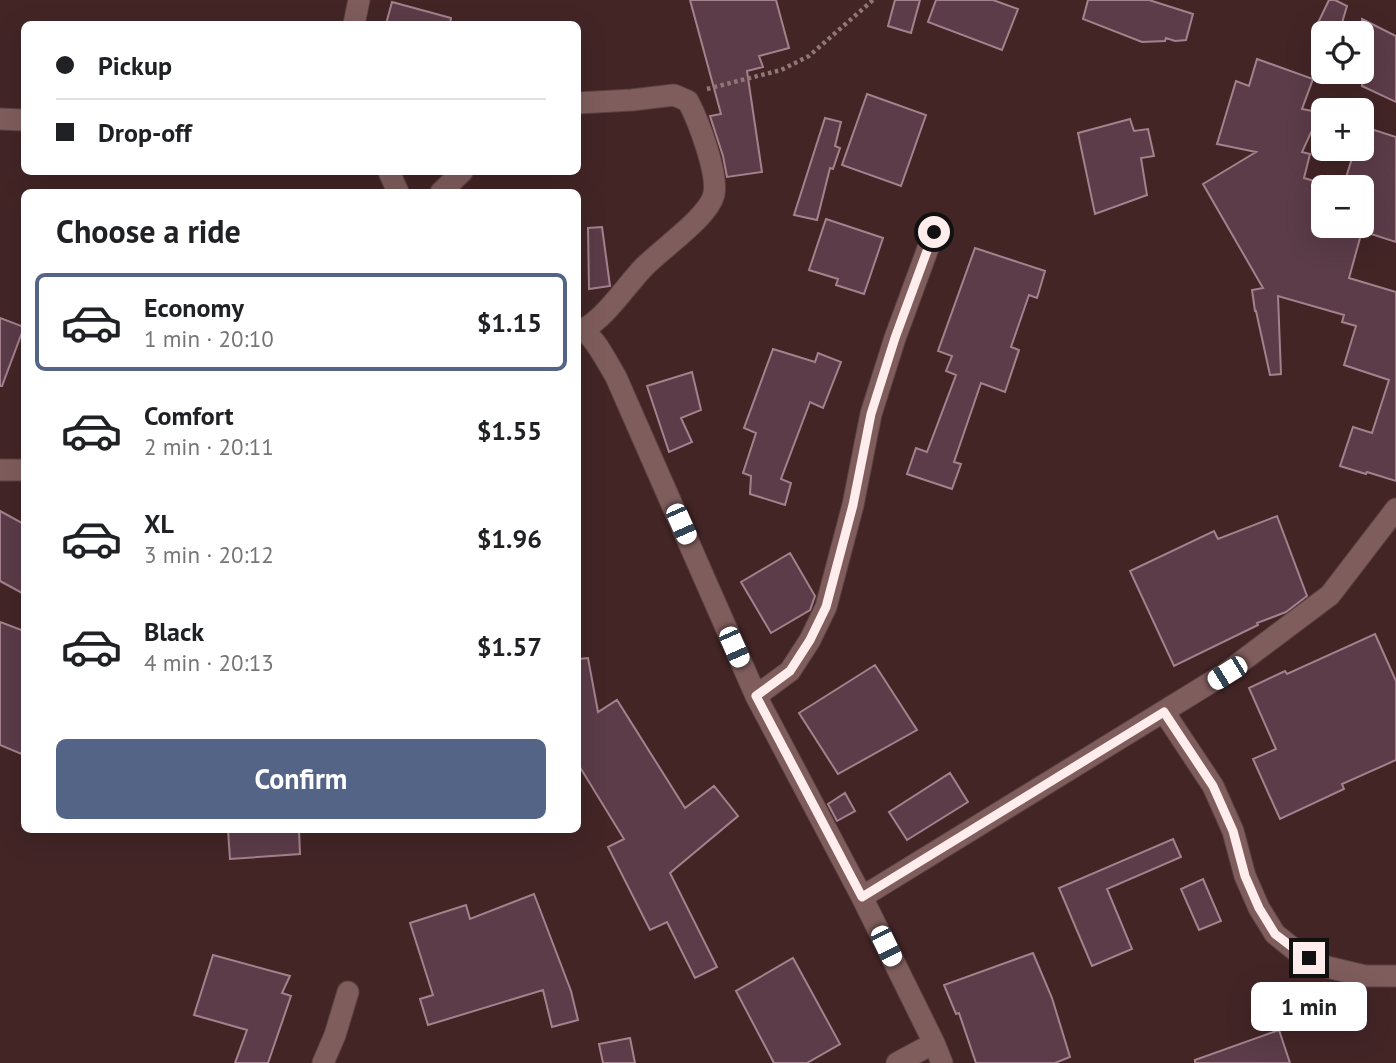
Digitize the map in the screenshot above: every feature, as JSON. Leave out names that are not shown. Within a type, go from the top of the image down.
[{"type":"street","points":[[355,21],[359,0]]},
{"type":"street","points":[[581,103],[674,95],[688,100],[701,127],[713,178],[713,194],[703,214],[643,268],[594,323],[581,329]]},
{"type":"street","points":[[0,119],[21,120]]},
{"type":"street","points":[[445,189],[459,175]]},
{"type":"street","points":[[756,696],[790,671],[810,640],[826,607],[853,505],[871,414],[895,338],[934,232]]},
{"type":"street","points":[[581,330],[601,353],[616,377],[756,696],[862,897],[938,1053],[897,1063]]},
{"type":"street","points":[[0,470],[21,470]]},
{"type":"street","points":[[862,897],[1227,673],[1330,595],[1396,509]]},
{"type":"street","points":[[1164,712],[1213,786],[1233,831],[1250,887],[1275,934],[1323,966],[1365,976],[1396,976]]},
{"type":"street","points":[[323,1063],[348,992]]},
{"type":"path","points":[[688,100],[704,89],[781,70],[809,56],[873,0]]},
{"type":"building","points":[[690,0],[776,0],[789,48],[759,56],[763,67],[747,71],[762,172],[727,177],[710,116],[721,114]]},
{"type":"building","points":[[895,0],[920,0],[911,33],[888,26]]},
{"type":"building","points":[[936,0],[993,0],[1018,9],[1002,50],[928,22]]},
{"type":"building","points":[[1088,0],[1149,0],[1193,14],[1186,40],[1166,38],[1165,41],[1142,42],[1083,19]]},
{"type":"building","points":[[1329,0],[1347,6],[1343,21],[1319,21]]},
{"type":"building","points":[[392,2],[451,18],[450,21],[387,21]]},
{"type":"building","points":[[1374,25],[1396,36],[1396,102],[1362,86],[1374,84]]},
{"type":"building","points":[[1257,59],[1311,78],[1302,109],[1311,111],[1311,132],[1302,152],[1310,154],[1304,178],[1311,180],[1311,238],[1360,238],[1349,278],[1396,292],[1396,481],[1340,466],[1353,427],[1372,433],[1389,380],[1344,365],[1356,326],[1342,322],[1344,315],[1278,296],[1281,374],[1270,375],[1252,290],[1263,288],[1203,184],[1256,152],[1217,144],[1236,81],[1249,86]]},
{"type":"building","points":[[867,94],[926,115],[901,186],[842,165]]},
{"type":"building","points":[[825,118],[841,122],[835,146],[840,148],[833,169],[830,168],[817,220],[794,215]]},
{"type":"building","points":[[1130,119],[1134,131],[1148,129],[1154,156],[1141,158],[1147,195],[1095,214],[1078,133]]},
{"type":"building","points":[[1374,130],[1396,137],[1396,242],[1374,235],[1374,175],[1347,175],[1351,161],[1374,161]]},
{"type":"building","points":[[826,219],[883,238],[864,294],[836,285],[838,279],[809,270]]},
{"type":"building","points":[[602,227],[610,286],[589,289],[588,228]]},
{"type":"building","points":[[975,248],[1045,271],[1037,298],[1029,295],[1011,347],[1019,350],[1005,392],[981,383],[954,462],[961,464],[952,489],[907,474],[916,448],[927,452],[956,375],[946,371],[952,356],[938,351]]},
{"type":"building","points":[[0,318],[21,326],[21,335],[0,386]]},
{"type":"building","points":[[773,349],[815,362],[818,353],[841,362],[823,408],[810,402],[781,479],[791,483],[785,505],[750,494],[751,476],[743,473],[756,433],[744,428]]},
{"type":"building","points":[[692,372],[701,410],[681,418],[692,442],[669,452],[647,386]]},
{"type":"building","points":[[0,511],[21,522],[21,592],[0,581]]},
{"type":"building","points":[[1277,516],[1307,596],[1286,612],[1257,623],[1258,625],[1174,666],[1130,571],[1214,531],[1218,539]]},
{"type":"building","points":[[790,553],[815,596],[810,610],[771,633],[741,582]]},
{"type":"building","points":[[0,622],[21,630],[21,754],[0,745]]},
{"type":"building","points":[[1375,634],[1396,681],[1396,760],[1342,784],[1344,789],[1280,819],[1253,759],[1276,749],[1249,688],[1285,671],[1287,674]]},
{"type":"building","points":[[588,658],[598,712],[617,700],[685,808],[714,786],[738,816],[670,873],[717,967],[695,978],[667,922],[650,930],[608,847],[624,839],[581,769],[581,659]]},
{"type":"building","points":[[875,665],[917,730],[838,774],[799,713]]},
{"type":"building","points":[[950,773],[968,802],[907,840],[889,812]]},
{"type":"building","points":[[845,793],[855,811],[837,821],[828,804]]},
{"type":"building","points":[[228,833],[299,833],[300,854],[230,859]]},
{"type":"building","points":[[1173,839],[1181,857],[1107,889],[1132,949],[1092,966],[1059,888]]},
{"type":"building","points":[[1203,879],[1221,921],[1199,930],[1181,889]]},
{"type":"building","points":[[534,894],[571,991],[578,1020],[552,1027],[543,990],[428,1025],[420,999],[433,995],[410,923],[466,905],[470,919]]},
{"type":"building","points":[[1033,953],[1052,998],[1070,1057],[1055,1063],[976,1063],[959,1013],[956,1014],[944,985]]},
{"type":"building","points":[[213,955],[290,976],[282,993],[291,996],[268,1063],[235,1063],[247,1030],[194,1015]]},
{"type":"building","points":[[793,958],[840,1044],[807,1063],[774,1063],[736,991]]},
{"type":"building","points":[[1279,1030],[1290,1063],[1195,1063],[1195,1060]]},
{"type":"building","points":[[630,1038],[635,1063],[603,1063],[599,1044]]},
{"type":"route","points":[[934,232],[895,338],[871,414],[853,505],[826,607],[810,640],[790,671],[756,696],[862,897],[1164,712],[1213,786],[1233,831],[1245,876],[1259,908],[1275,934],[1309,958]]}]
